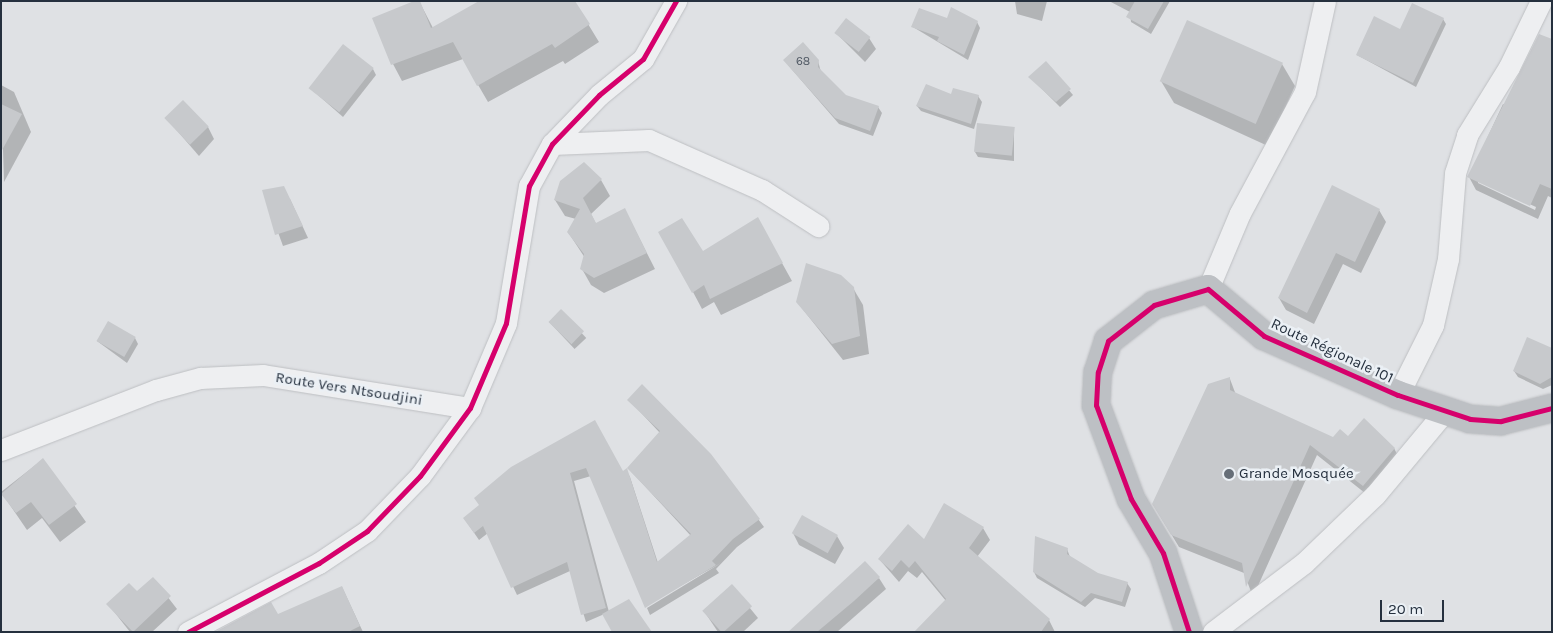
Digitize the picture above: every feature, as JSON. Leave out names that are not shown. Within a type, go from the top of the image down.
[{"type":"street","points":[[188,632],[319,563],[367,530],[420,476],[470,408],[506,322],[529,186],[552,144],[599,95],[643,59],[676,1]]},
{"type":"street","points":[[1189,632],[1163,553],[1132,499],[1111,451],[1097,397],[1108,341],[1128,322],[1154,305],[1208,289],[1240,213],[1305,92],[1325,1]]},
{"type":"street","points":[[1398,395],[1433,326],[1448,259],[1455,173],[1467,135],[1509,67],[1542,1]]},
{"type":"street","points":[[552,144],[649,140],[762,190],[818,226]]},
{"type":"street","name":"Route Régionale 101","points":[[1208,289],[1264,336],[1398,395],[1470,419],[1501,421],[1552,408]]},
{"type":"street","name":"Route Vers Ntsoudjini","points":[[1,450],[156,390],[200,378],[263,375],[470,408]]},
{"type":"street","points":[[1213,632],[1304,564],[1375,496],[1445,411]]},
{"type":"building","points":[[414,1],[420,1],[431,28],[479,1],[575,1],[590,24],[555,48],[552,44],[477,86],[453,42],[391,65],[372,18]]},
{"type":"building","points":[[1135,1],[1164,1],[1148,29],[1126,17]]},
{"type":"building","points":[[1412,3],[1444,18],[1413,83],[1356,55],[1374,16],[1400,29]]},
{"type":"building","points":[[951,7],[978,21],[964,55],[937,41],[939,37],[911,27],[919,8],[947,18]]},
{"type":"building","points":[[846,18],[870,37],[859,52],[834,33]]},
{"type":"building","points":[[1187,20],[1283,63],[1256,124],[1160,81]]},
{"type":"building","points":[[1539,34],[1552,39],[1552,189],[1540,184],[1530,206],[1467,177]]},
{"type":"building","points":[[803,42],[819,60],[818,67],[846,95],[879,106],[870,131],[835,118],[783,60]]},
{"type":"building","points":[[343,44],[374,68],[339,112],[309,88]]},
{"type":"building","points":[[1046,61],[1071,89],[1056,102],[1028,77]]},
{"type":"building","points":[[926,84],[951,94],[953,88],[979,95],[971,124],[916,106]]},
{"type":"building","points":[[183,100],[209,127],[190,145],[164,118]]},
{"type":"building","points":[[1,104],[22,114],[1,152]]},
{"type":"building","points":[[977,123],[1015,127],[1012,156],[974,152]]},
{"type":"building","points":[[584,162],[602,179],[583,198],[596,223],[625,208],[647,253],[594,278],[580,269],[584,254],[567,232],[580,209],[554,200],[560,181]]},
{"type":"building","points":[[1332,185],[1380,209],[1355,262],[1336,253],[1307,313],[1278,298]]},
{"type":"building","points":[[284,186],[303,226],[275,235],[262,190]]},
{"type":"building","points":[[758,217],[783,263],[710,299],[704,285],[692,293],[658,232],[682,218],[703,251]]},
{"type":"building","points":[[806,263],[841,275],[854,287],[860,336],[832,344],[796,302]]},
{"type":"building","points":[[561,309],[584,331],[572,344],[548,322]]},
{"type":"building","points":[[108,321],[136,337],[124,357],[96,341]]},
{"type":"building","points":[[1527,337],[1552,348],[1552,377],[1540,384],[1513,371]]},
{"type":"building","points":[[1230,377],[1230,390],[1333,437],[1340,429],[1348,436],[1364,418],[1395,448],[1363,486],[1310,445],[1246,587],[1242,563],[1171,535],[1152,504],[1208,384]]},
{"type":"building","points":[[642,384],[711,454],[760,519],[733,539],[712,561],[716,565],[645,608],[586,468],[570,473],[606,608],[581,615],[567,562],[511,588],[483,526],[474,533],[463,518],[479,505],[474,498],[511,467],[595,420],[623,471],[660,431],[627,400]],"holes":[[[627,468],[691,534],[657,562]]]},
{"type":"building","points":[[43,458],[77,504],[49,525],[31,502],[16,513],[1,494]]},
{"type":"building","points":[[944,503],[984,527],[969,548],[1050,619],[1041,632],[914,632],[946,599],[915,561],[909,568],[901,560],[892,571],[878,559],[908,524],[924,539]]},
{"type":"building","points":[[802,515],[838,535],[828,553],[792,533]]},
{"type":"building","points":[[1035,536],[1068,548],[1067,554],[1098,573],[1128,582],[1122,602],[1091,593],[1081,602],[1033,572]]},
{"type":"building","points":[[865,561],[880,577],[854,601],[817,632],[788,632]]},
{"type":"building","points":[[153,577],[171,596],[133,632],[106,604],[129,583],[137,591]]},
{"type":"building","points":[[732,584],[752,606],[724,632],[721,632],[702,611]]},
{"type":"building","points":[[342,586],[360,626],[348,632],[215,632],[271,602],[278,614]]},
{"type":"building","points":[[629,599],[652,632],[612,632],[602,614]]},
{"type":"cycle path","points":[[188,632],[319,563],[367,531],[420,476],[470,408],[506,323],[529,186],[552,144],[599,95],[643,59],[676,1]]},
{"type":"cycle path","points":[[1189,632],[1163,553],[1131,499],[1096,405],[1098,372],[1108,341],[1154,305],[1208,289],[1264,336],[1398,395],[1470,419],[1501,421],[1552,408]]},
{"type":"place","name":"Grande Mosquée","points":[[1229,474]]}]
